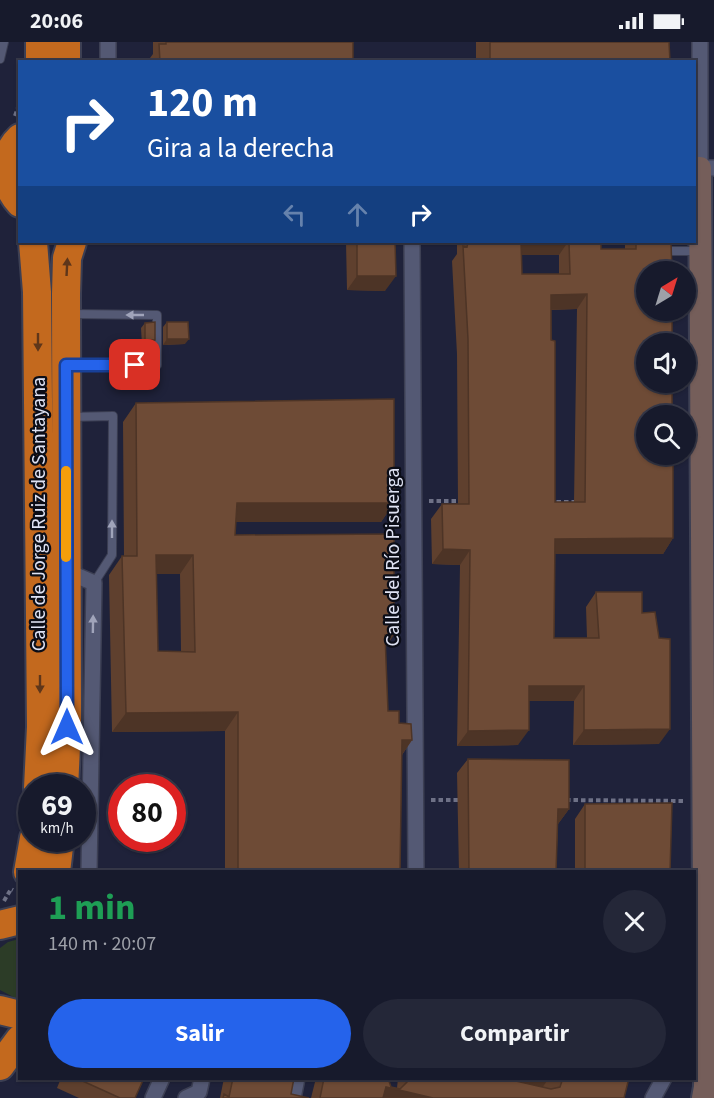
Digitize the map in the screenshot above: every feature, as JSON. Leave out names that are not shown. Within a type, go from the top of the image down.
[{"type":"highway","points":[[40,42],[40,60]]},
{"type":"highway","points":[[66,42],[66,60]]},
{"type":"highway","points":[[9,150],[6,172],[10,192]]},
{"type":"highway","name":"Calle de Jorge Ruiz de Santayana","points":[[33,243],[37,304],[38,774]]},
{"type":"highway","name":"Calle de Jorge Ruiz de Santayana","points":[[65,774],[67,727],[66,314],[67,258],[72,243]]},
{"type":"highway","points":[[28,870],[32,852]]},
{"type":"highway","points":[[56,870],[58,852]]},
{"type":"highway","points":[[0,1010],[18,1014]]},
{"type":"highway","points":[[0,1066],[18,1042]]},
{"type":"street","points":[[108,42],[108,60]]},
{"type":"street","points":[[700,42],[703,168],[700,251],[703,801],[699,1043],[705,1087],[703,1098]]},
{"type":"street","name":"Calle del Río Pisuerga","points":[[412,243],[416,870]]},
{"type":"street","name":"Calle de Jorge Ruiz de Santayana","points":[[66,570],[94,582]]},
{"type":"street","points":[[89,870],[94,582]]},
{"type":"street","points":[[153,1098],[161,1080]]},
{"type":"street","points":[[186,1098],[199,1092],[202,1080]]},
{"type":"street","points":[[293,1098],[297,1080]]},
{"type":"street","points":[[653,1098],[663,1080]]},
{"type":"lane","points":[[0,59],[4,42]]},
{"type":"lane","points":[[653,243],[665,251],[700,251]]},
{"type":"lane","points":[[66,314],[157,315],[157,365],[66,365]]},
{"type":"lane","points":[[66,417],[113,416],[112,555],[94,582]]},
{"type":"path","points":[[414,501],[462,501]]},
{"type":"path","points":[[546,501],[582,502]]},
{"type":"path","points":[[416,800],[464,800]]},
{"type":"path","points":[[559,800],[703,801]]},
{"type":"path","points":[[10,915],[11,889],[18,891]]},
{"type":"green space","points":[[18,940],[18,999],[0,990],[0,948],[8,942]]},
{"type":"building","points":[[166,42],[353,42],[353,60],[160,60],[159,44],[166,44]]},
{"type":"building","points":[[490,42],[669,42],[670,60],[490,60]]},
{"type":"building","points":[[357,243],[395,243],[396,276],[357,276]]},
{"type":"building","points":[[468,243],[521,243],[522,274],[570,274],[569,243],[601,243],[601,249],[636,249],[636,243],[671,243],[672,261],[636,261],[636,321],[672,321],[672,333],[636,333],[636,393],[672,393],[672,405],[636,405],[636,465],[673,465],[673,538],[555,539],[554,638],[599,638],[596,592],[642,592],[642,613],[655,612],[659,638],[670,639],[670,729],[584,730],[584,686],[529,686],[529,730],[468,731],[470,550],[443,549],[442,504],[469,504],[468,339],[463,246],[467,247]],"holes":[[[587,294],[585,502],[555,502],[555,341],[551,340],[551,295]]]},
{"type":"building","points":[[155,322],[155,340],[145,340],[145,323]]},
{"type":"building","points":[[167,322],[188,322],[189,339],[167,339]]},
{"type":"building","points":[[394,399],[394,503],[237,503],[235,535],[394,534],[394,635],[385,635],[388,711],[399,711],[399,723],[411,724],[412,740],[402,740],[400,870],[238,870],[238,712],[126,713],[122,556],[137,556],[136,403]],"holes":[[[156,555],[193,555],[195,652],[158,651]]]},
{"type":"building","points":[[468,759],[569,760],[569,809],[558,809],[556,870],[469,870]]},
{"type":"building","points":[[672,803],[670,870],[585,870],[585,804]]},
{"type":"building","points":[[80,1080],[143,1080],[135,1098],[120,1098]]},
{"type":"building","points":[[233,1080],[294,1080],[291,1094],[309,1098],[223,1098],[224,1094],[229,1097]]},
{"type":"building","points":[[324,1080],[389,1080],[391,1087],[400,1089],[408,1080],[512,1080],[551,1089],[560,1087],[562,1080],[628,1080],[624,1098],[433,1098],[386,1087],[383,1098],[320,1098]]},
{"type":"slow traffic","points":[[66,471],[66,557]]},
{"type":"route","points":[[67,727],[66,365],[135,365]]}]
